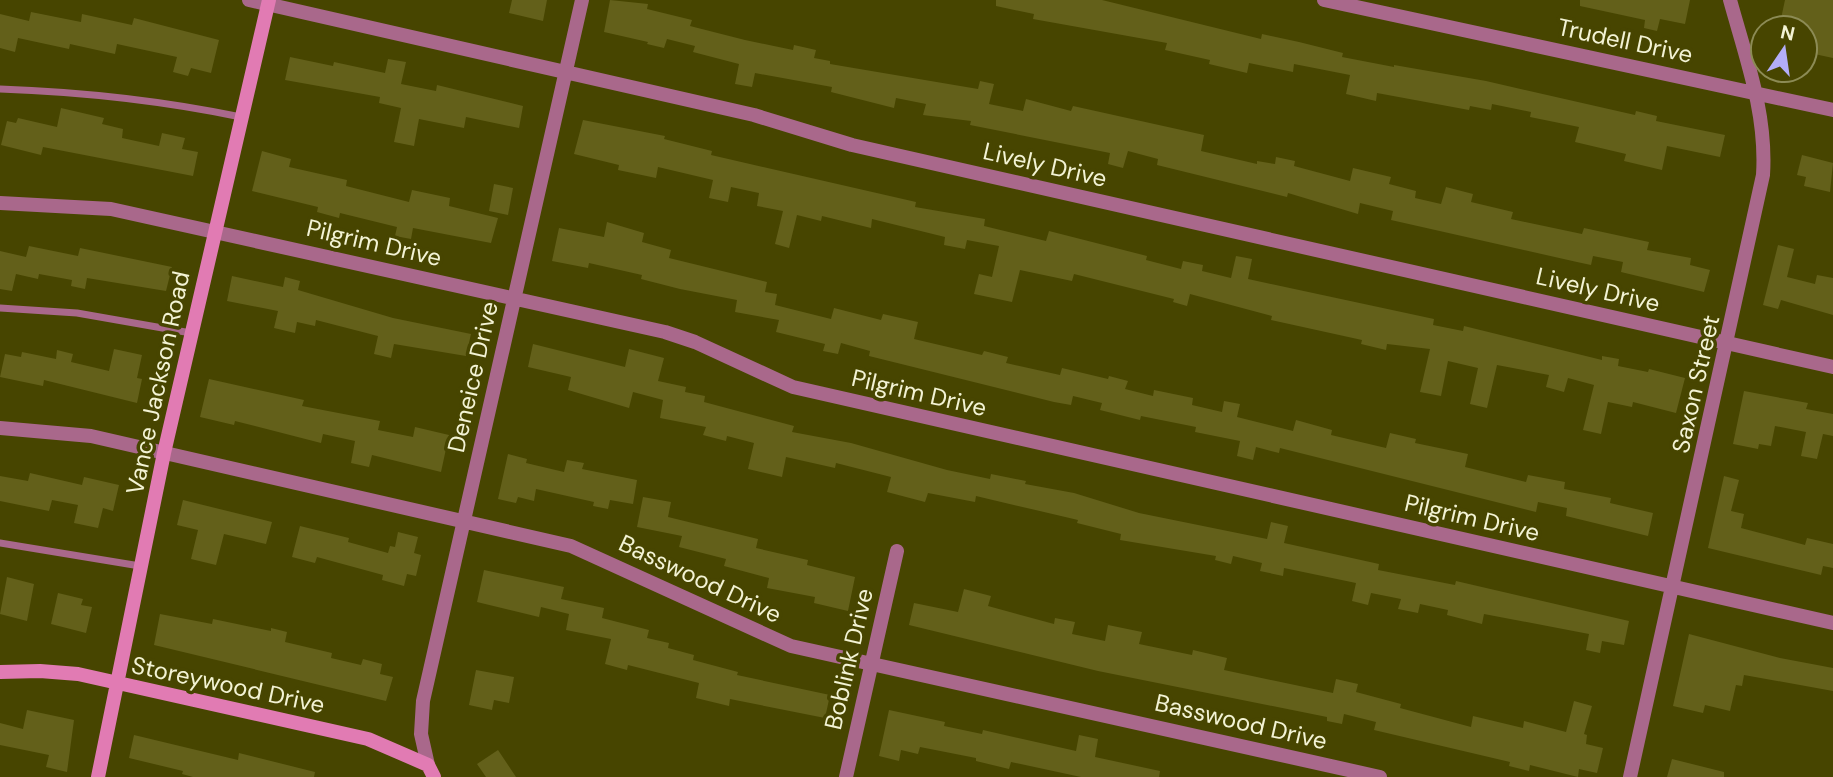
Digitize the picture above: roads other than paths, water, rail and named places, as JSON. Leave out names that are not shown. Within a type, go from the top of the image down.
[{"type":"main road","name":"Vance Jackson Road","points":[[98,777],[164,453],[268,2]]},
{"type":"main road","name":"Storeywood Drive","points":[[0,672],[40,671],[117,684],[368,739],[431,771]]},
{"type":"street","name":"Lively Drive","points":[[250,0],[754,115],[852,145],[1833,367]]},
{"type":"street","name":"Deneice Drive","points":[[431,771],[421,733],[423,701],[582,0]]},
{"type":"street","name":"Trudell Drive","points":[[1324,0],[1833,110]]},
{"type":"street","name":"Saxon Street","points":[[1630,777],[1763,175],[1765,151],[1757,94],[1730,0]]},
{"type":"street","name":"Pilgrim Drive","points":[[0,203],[111,209],[514,298],[681,337],[793,387],[1833,623]]},
{"type":"street","name":"Basswood Drive","points":[[0,428],[91,436],[464,521],[595,555],[790,646],[1380,777]]},
{"type":"street","name":"Boblink Drive","points":[[846,777],[897,551]]},
{"type":"lane","points":[[0,89],[83,92],[158,100],[241,117]]},
{"type":"lane","points":[[0,308],[77,313],[191,333]]},
{"type":"lane","points":[[0,544],[141,567]]}]
